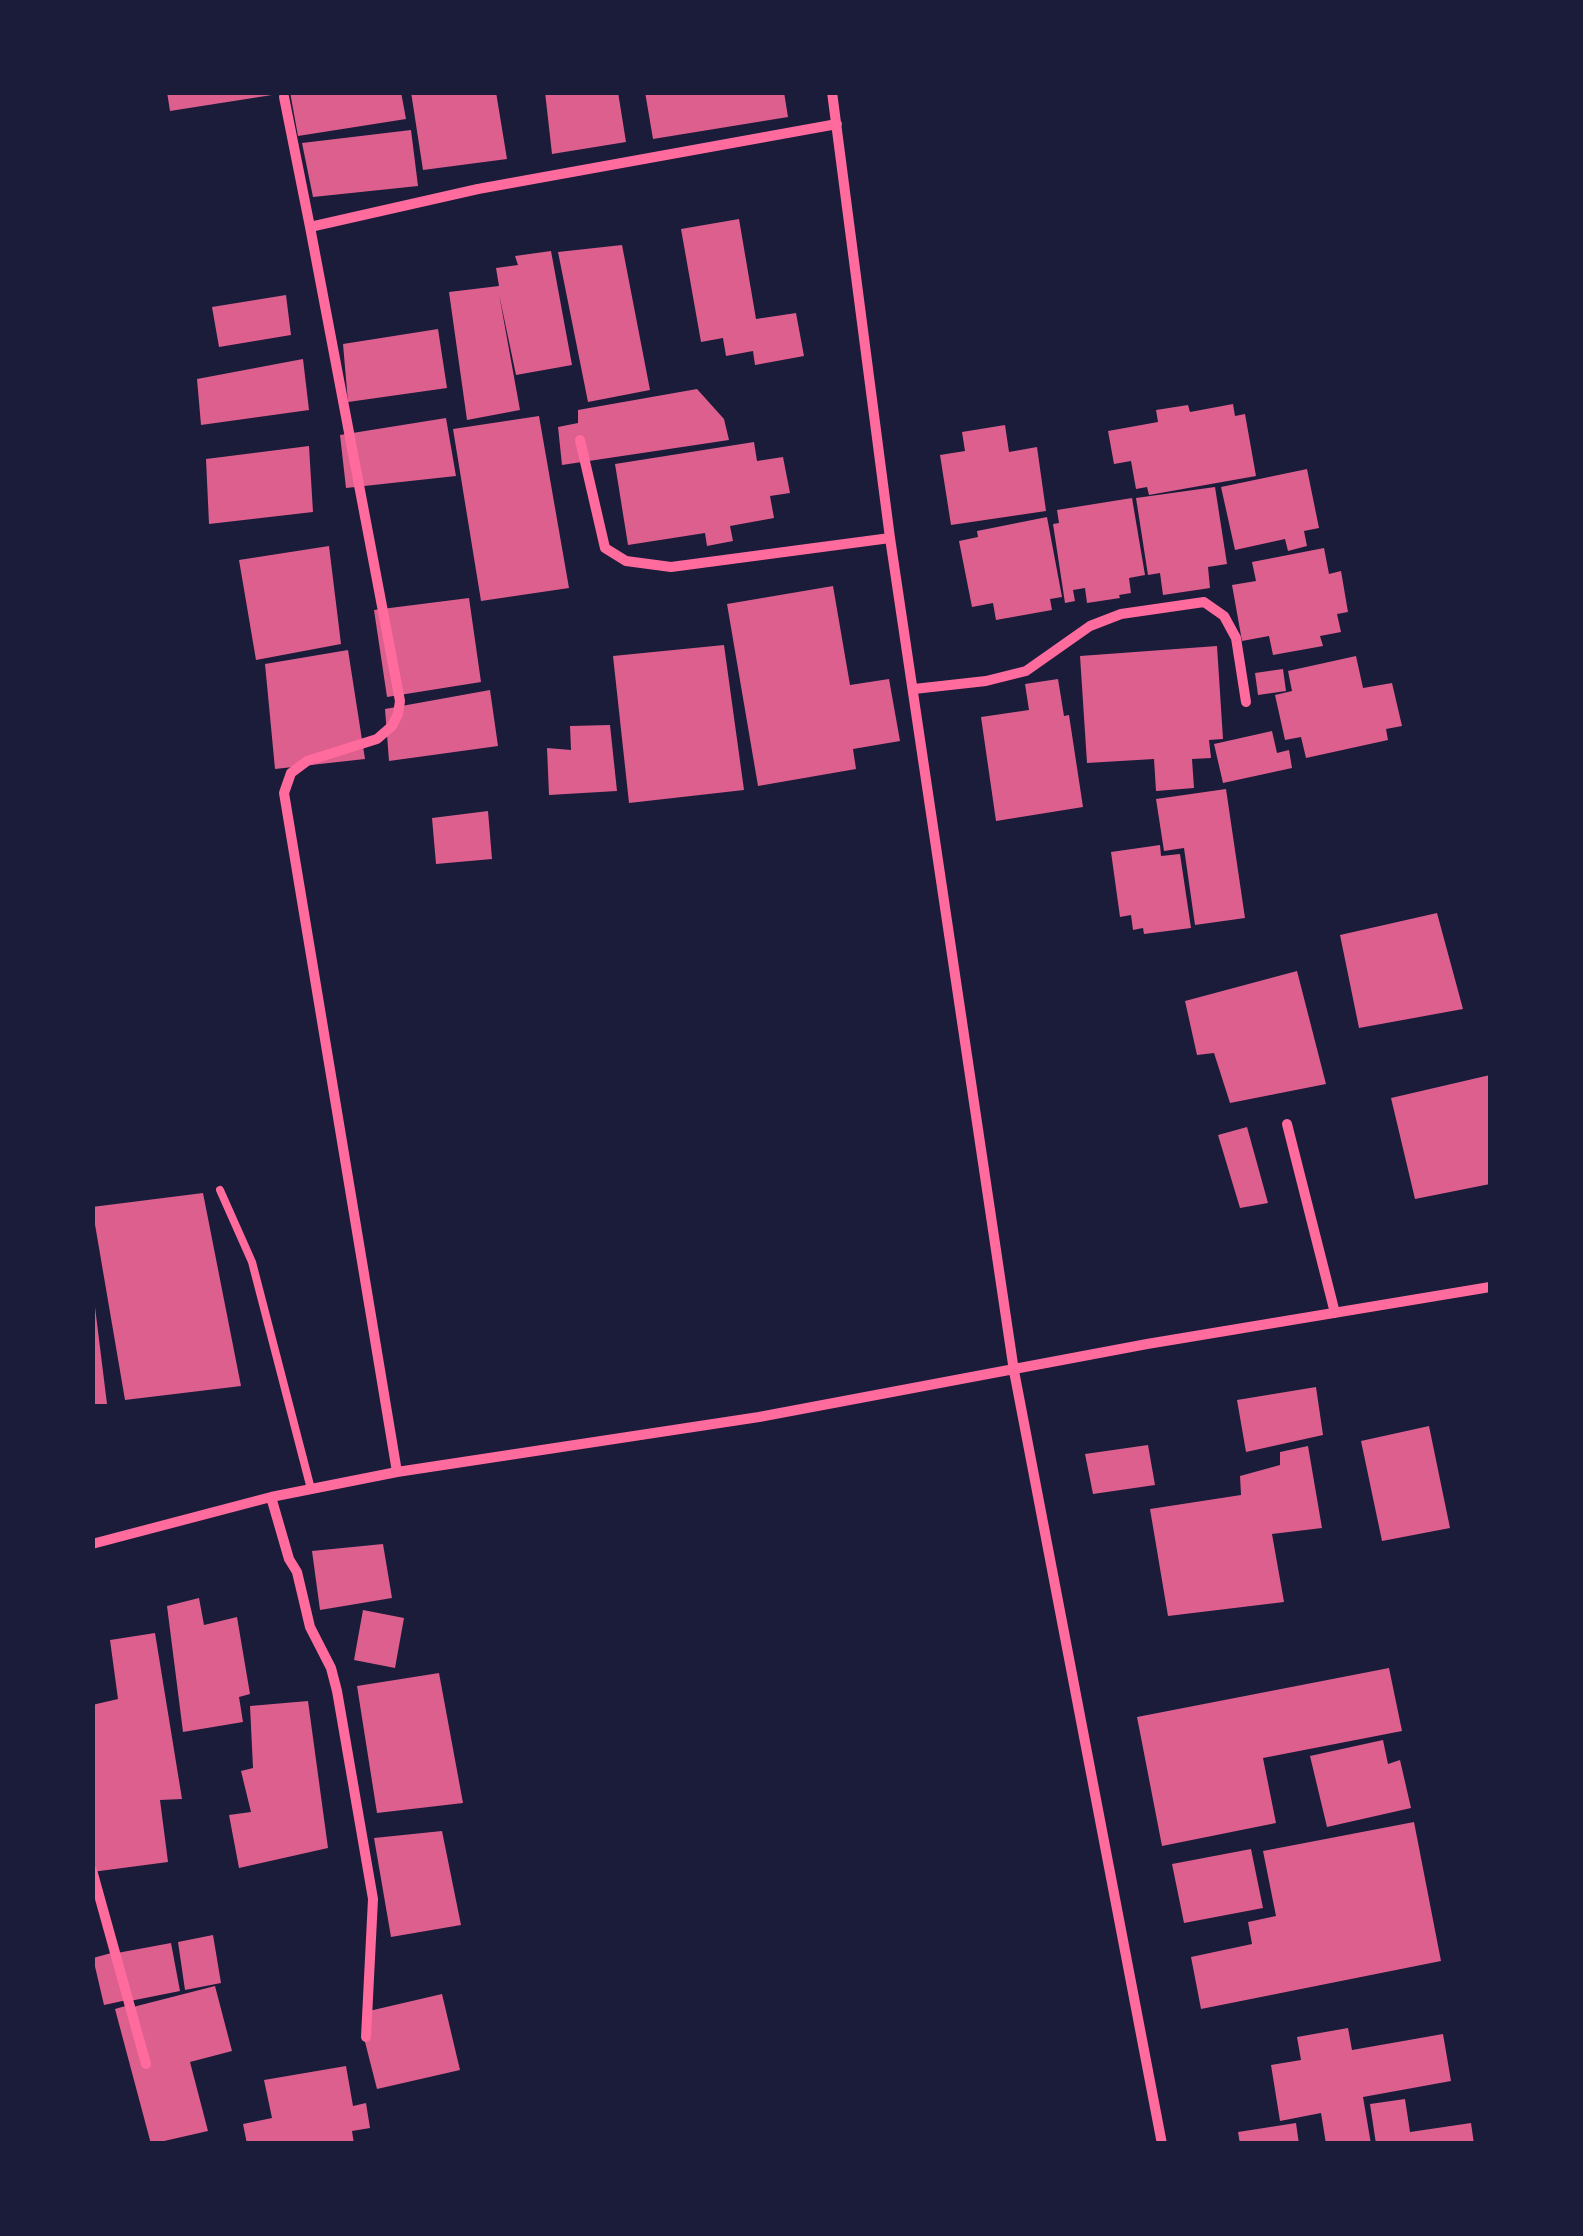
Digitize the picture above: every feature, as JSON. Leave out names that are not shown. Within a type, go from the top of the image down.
[{"type":"street","points":[[832,92],[890,538],[1014,1371],[1162,2144]]},
{"type":"street","points":[[284,96],[400,701],[392,726],[377,740],[307,761],[291,773],[284,793],[397,1472]]},
{"type":"street","points":[[310,227],[478,189],[837,124]]},
{"type":"street","points":[[580,440],[605,548],[626,561],[671,567],[890,538]]},
{"type":"street","points":[[914,690],[986,681],[1026,671],[1090,626],[1121,614],[1204,602],[1224,616],[1236,638],[1246,702]]},
{"type":"street","points":[[1287,1124],[1335,1313]]},
{"type":"street","points":[[92,1544],[271,1497],[397,1472],[758,1418],[1147,1344],[1490,1287]]},
{"type":"street","points":[[271,1497],[289,1559],[297,1572],[310,1627],[338,1691],[373,1899],[366,2037]]},
{"type":"street","points":[[92,1870],[146,2064]]},
{"type":"lane","points":[[220,1190],[252,1262],[312,1489]]},
{"type":"building","points":[[167,92],[271,92],[272,95],[170,111]]},
{"type":"building","points":[[290,92],[401,92],[406,119],[298,136]]},
{"type":"building","points":[[411,92],[496,92],[507,159],[423,170]]},
{"type":"building","points":[[545,92],[618,92],[626,142],[552,154]]},
{"type":"building","points":[[645,92],[784,92],[788,117],[653,139]]},
{"type":"building","points":[[411,130],[418,186],[313,197],[302,143]]},
{"type":"building","points":[[739,219],[756,319],[796,313],[804,356],[755,365],[753,351],[726,356],[723,338],[701,342],[681,229]]},
{"type":"building","points":[[622,245],[650,390],[588,402],[558,252]]},
{"type":"building","points":[[551,251],[572,365],[516,375],[499,294],[520,410],[467,420],[449,292],[499,286],[496,268],[518,265],[515,256]]},
{"type":"building","points":[[286,295],[291,335],[219,347],[212,307]]},
{"type":"building","points":[[438,329],[447,388],[348,402],[343,344]]},
{"type":"building","points":[[303,359],[309,410],[201,425],[197,379]]},
{"type":"building","points":[[697,389],[724,419],[729,440],[562,465],[558,427],[578,423],[578,410]]},
{"type":"building","points":[[1233,404],[1235,416],[1245,414],[1256,476],[1149,495],[1147,487],[1136,489],[1131,461],[1114,464],[1108,431],[1158,422],[1156,410],[1188,405],[1190,412]]},
{"type":"building","points":[[539,416],[569,588],[481,601],[453,429]]},
{"type":"building","points":[[446,418],[456,476],[346,488],[340,435]]},
{"type":"building","points":[[1005,425],[1009,452],[1037,447],[1046,511],[951,525],[940,455],[965,451],[962,432]]},
{"type":"building","points":[[754,442],[757,461],[783,457],[790,493],[770,496],[774,518],[730,526],[733,541],[707,546],[705,533],[628,545],[615,464]]},
{"type":"building","points":[[309,446],[313,512],[209,524],[206,459]]},
{"type":"building","points":[[1307,469],[1319,528],[1304,531],[1307,546],[1288,551],[1285,539],[1235,550],[1221,487]]},
{"type":"building","points":[[1215,487],[1227,564],[1208,567],[1210,588],[1163,595],[1160,573],[1148,575],[1136,498]]},
{"type":"building","points":[[1132,498],[1145,575],[1129,578],[1131,593],[1119,595],[1120,598],[1087,603],[1085,588],[1073,590],[1075,601],[1065,603],[1053,524],[1059,523],[1057,510]]},
{"type":"building","points":[[1047,517],[1062,597],[1050,599],[1052,610],[996,620],[993,603],[972,607],[959,541],[978,537],[977,531]]},
{"type":"building","points":[[329,546],[341,644],[256,660],[239,560]]},
{"type":"building","points":[[1324,548],[1329,574],[1341,571],[1348,612],[1337,614],[1341,632],[1320,636],[1323,646],[1273,655],[1269,636],[1242,641],[1232,585],[1256,581],[1252,562]]},
{"type":"building","points":[[833,586],[850,685],[889,679],[900,741],[853,749],[856,769],[758,786],[727,604]]},
{"type":"building","points":[[469,598],[481,682],[387,697],[374,610]]},
{"type":"building","points":[[724,645],[744,790],[629,803],[613,656]]},
{"type":"building","points":[[1217,646],[1223,739],[1209,740],[1211,758],[1192,759],[1194,788],[1156,791],[1154,759],[1087,763],[1080,656]]},
{"type":"building","points":[[348,650],[365,759],[275,769],[265,664]]},
{"type":"building","points":[[1356,656],[1363,688],[1392,683],[1402,726],[1386,729],[1388,740],[1306,758],[1301,737],[1285,740],[1275,695],[1292,691],[1288,671]]},
{"type":"building","points":[[1283,669],[1286,691],[1258,695],[1255,673]]},
{"type":"building","points":[[1058,679],[1064,716],[1069,715],[1083,807],[996,821],[981,717],[1029,710],[1025,684]]},
{"type":"building","points":[[490,690],[498,746],[389,761],[385,709]]},
{"type":"building","points":[[610,725],[617,791],[549,795],[547,748],[571,750],[570,726]]},
{"type":"building","points":[[1272,731],[1277,753],[1289,750],[1292,768],[1223,783],[1214,744]]},
{"type":"building","points":[[1226,789],[1245,918],[1195,925],[1184,848],[1164,851],[1156,799]]},
{"type":"building","points":[[488,811],[492,859],[436,864],[432,818]]},
{"type":"building","points":[[1160,845],[1161,856],[1180,854],[1191,928],[1144,934],[1143,928],[1133,930],[1131,915],[1120,917],[1111,852]]},
{"type":"building","points":[[1437,913],[1463,1009],[1359,1028],[1340,935]]},
{"type":"building","points":[[1297,971],[1326,1084],[1230,1103],[1214,1053],[1197,1055],[1185,1001]]},
{"type":"building","points":[[1490,1075],[1490,1184],[1415,1199],[1391,1098]]},
{"type":"building","points":[[1247,1127],[1268,1203],[1240,1208],[1218,1135]]},
{"type":"building","points":[[203,1193],[241,1386],[125,1400],[92,1207]]},
{"type":"building","points":[[95,1307],[107,1404],[92,1404]]},
{"type":"building","points":[[1316,1387],[1323,1435],[1246,1452],[1237,1400]]},
{"type":"building","points":[[1429,1426],[1450,1528],[1382,1541],[1361,1441]]},
{"type":"building","points":[[1148,1445],[1155,1485],[1093,1494],[1085,1454]]},
{"type":"building","points":[[1308,1446],[1322,1528],[1272,1534],[1284,1602],[1168,1616],[1150,1509],[1241,1495],[1240,1476],[1280,1465],[1280,1452]]},
{"type":"building","points":[[383,1544],[392,1598],[320,1610],[312,1551]]},
{"type":"building","points":[[199,1598],[204,1625],[237,1617],[250,1694],[239,1697],[243,1722],[183,1732],[167,1606]]},
{"type":"building","points":[[363,1610],[404,1618],[395,1668],[354,1660]]},
{"type":"building","points":[[155,1633],[182,1799],[160,1800],[168,1862],[92,1872],[92,1705],[118,1699],[110,1640]]},
{"type":"building","points":[[1389,1668],[1402,1731],[1263,1758],[1276,1823],[1162,1846],[1137,1717]]},
{"type":"building","points":[[439,1673],[463,1803],[377,1813],[357,1686]]},
{"type":"building","points":[[308,1701],[328,1848],[239,1868],[229,1815],[251,1812],[241,1771],[253,1768],[250,1706]]},
{"type":"building","points":[[1383,1740],[1388,1764],[1400,1760],[1411,1808],[1327,1827],[1310,1756]]},
{"type":"building","points":[[1414,1822],[1441,1961],[1201,2009],[1191,1957],[1252,1944],[1248,1922],[1276,1916],[1263,1851]]},
{"type":"building","points":[[442,1831],[461,1925],[391,1937],[374,1838]]},
{"type":"building","points":[[1251,1849],[1263,1908],[1184,1923],[1172,1864]]},
{"type":"building","points":[[213,1935],[221,1983],[185,1990],[178,1942]]},
{"type":"building","points":[[171,1943],[180,1991],[130,2001],[117,1953]]},
{"type":"building","points":[[115,1952],[127,2000],[104,2005],[93,1958]]},
{"type":"building","points":[[215,1986],[232,2051],[190,2062],[208,2131],[151,2144],[115,2009],[129,2005],[146,2069],[133,2007]]},
{"type":"building","points":[[442,1994],[460,2070],[377,2089],[364,2038],[369,2011]]},
{"type":"building","points":[[1348,2028],[1352,2050],[1443,2034],[1451,2081],[1363,2097],[1371,2144],[1326,2144],[1321,2113],[1280,2121],[1271,2065],[1301,2060],[1297,2037]]},
{"type":"building","points":[[346,2066],[353,2106],[366,2103],[370,2128],[352,2131],[354,2144],[247,2144],[243,2124],[272,2118],[264,2080]]},
{"type":"building","points":[[1405,2099],[1410,2132],[1471,2123],[1474,2144],[1376,2144],[1370,2104]]},
{"type":"building","points":[[1296,2123],[1299,2144],[1240,2144],[1238,2132]]}]
